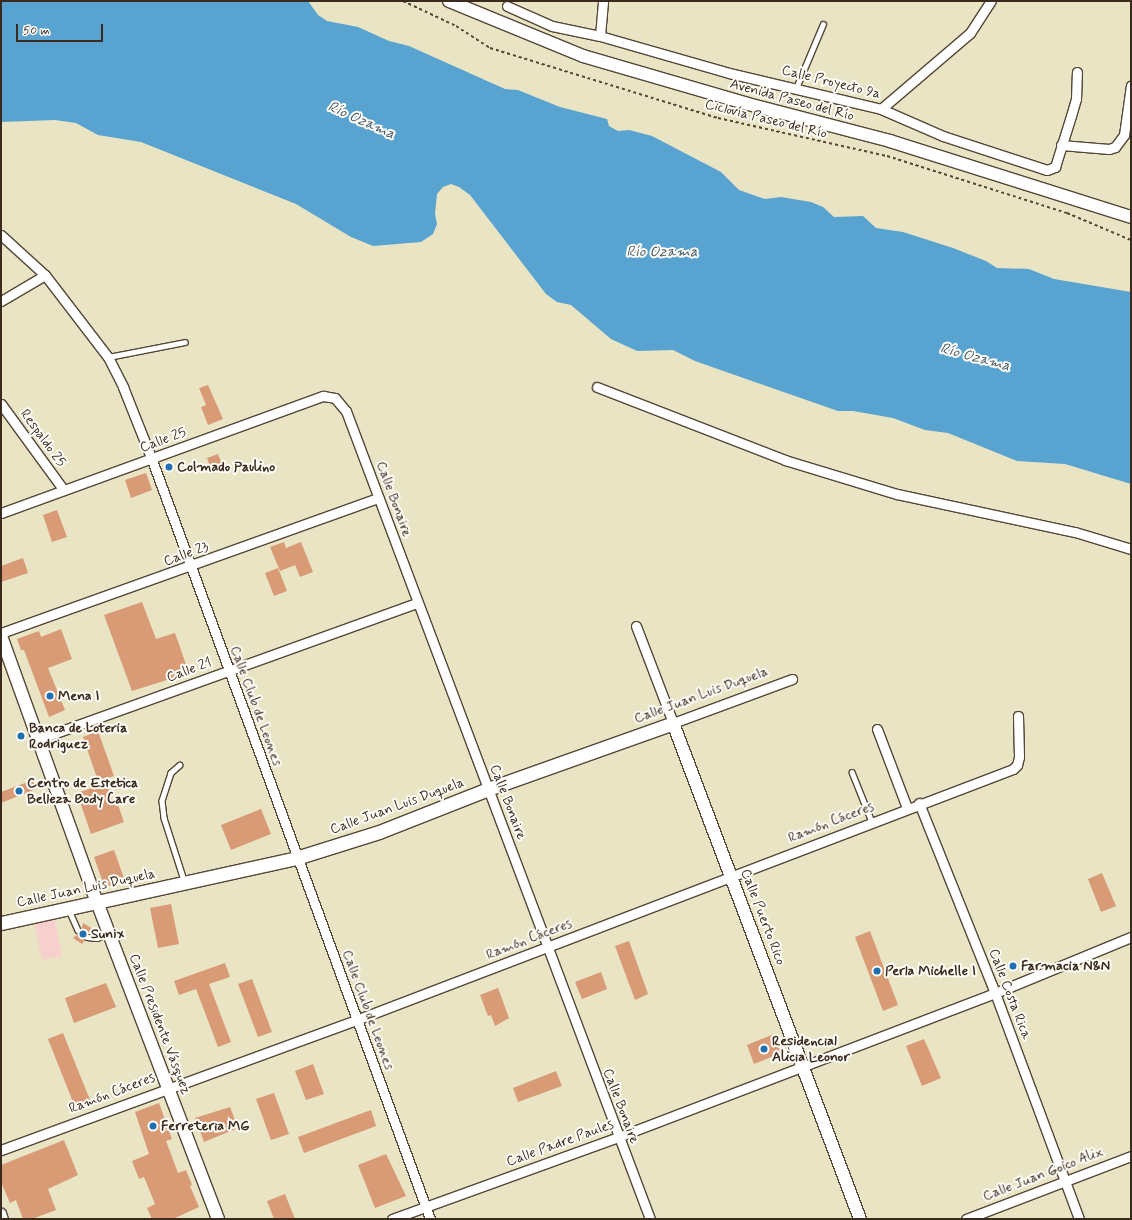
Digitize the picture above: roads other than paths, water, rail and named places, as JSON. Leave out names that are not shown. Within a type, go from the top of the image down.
[{"type":"main road","name":"Calle Juan Luis Duquela","points":[[1,923],[296,858],[379,832],[488,789],[673,723]]},
{"type":"street","name":"Avenida Paseo del Río","points":[[449,1],[583,56],[748,104],[890,141],[1131,217]]},
{"type":"street","points":[[600,36],[603,1]]},
{"type":"street","points":[[881,109],[970,33],[991,1]]},
{"type":"street","name":"Calle Proyecto 9a","points":[[507,6],[552,26],[600,36],[729,73],[796,88],[824,97],[881,109],[943,136],[1051,170],[1055,167],[1061,145]]},
{"type":"street","points":[[1077,72],[1076,99],[1061,145],[1109,149],[1115,146],[1127,135],[1131,85]]},
{"type":"street","name":"Calle Club de Leones","points":[[1,235],[45,275],[108,357],[152,460],[192,567],[228,672],[430,1219]]},
{"type":"street","points":[[1,301],[45,275]]},
{"type":"street","points":[[597,387],[808,467],[897,494],[1075,532],[1131,549]]},
{"type":"street","name":"Calle 25","points":[[1,513],[63,489],[152,460],[322,396],[335,398]]},
{"type":"street","name":"Calle Bonaire","points":[[335,398],[346,411],[650,1219]]},
{"type":"street","name":"Respaldo 25","points":[[1,404],[63,489]]},
{"type":"street","name":"Calle 23","points":[[1,633],[192,567],[379,498]]},
{"type":"street","name":"Calle 21","points":[[39,739],[417,603]]},
{"type":"street","name":"Calle Puerto Rico","points":[[636,626],[804,1066],[860,1219]]},
{"type":"street","name":"Calle Presidente Vásquez","points":[[1,636],[97,902],[218,1219]]},
{"type":"street","name":"Calle Juan Luis Duquela","points":[[673,723],[792,679]]},
{"type":"street","name":"Ramón Cáceres","points":[[1,1150],[167,1087],[356,1020],[547,948],[731,875],[1017,765],[1018,716]]},
{"type":"street","points":[[877,729],[907,808]]},
{"type":"street","name":"Calle Costa Rica","points":[[919,803],[996,993],[1079,1219]]},
{"type":"street","name":"Calle Padre Paules","points":[[392,1219],[618,1137],[996,993],[1131,937]]},
{"type":"street","name":"Calle Juan Goico Alix","points":[[966,1219],[1131,1156]]},
{"type":"street","points":[[1,1213],[3,1219]]},
{"type":"lane","points":[[796,88],[823,24]]},
{"type":"lane","points":[[108,357],[185,342]]},
{"type":"lane","points":[[180,765],[171,773],[162,801],[164,818],[185,882]]},
{"type":"lane","points":[[852,772],[872,822]]},
{"type":"lane","points":[[69,908],[78,930]]},
{"type":"lane","points":[[87,937],[97,938],[109,933]]},
{"type":"water","name":"Río Ozama","points":[[1,1],[308,1],[318,15],[327,21],[358,27],[389,41],[409,46],[505,89],[518,90],[560,107],[607,119],[609,126],[618,131],[629,130],[652,136],[721,172],[739,190],[765,199],[781,197],[811,202],[823,207],[834,217],[863,216],[876,228],[903,232],[953,248],[986,261],[997,268],[1029,269],[1054,279],[1131,292],[1131,484],[1065,464],[1017,461],[948,433],[925,430],[893,418],[853,411],[838,411],[695,361],[673,350],[637,351],[611,339],[571,305],[557,302],[546,294],[470,195],[459,187],[451,184],[443,187],[437,194],[435,214],[437,224],[433,234],[421,242],[373,246],[351,237],[296,204],[141,142],[98,135],[76,123],[55,120],[1,122]]},
{"type":"place","name":"Colmado Paulino","points":[[169,467]]},
{"type":"place","name":"Mena I","points":[[50,696]]},
{"type":"place","name":"Banca de Loteria Rodriguez","points":[[21,736]]},
{"type":"place","name":"Centro de Estetica Belleza Body Care","points":[[19,791]]},
{"type":"place","name":"Sunix","points":[[83,934]]},
{"type":"place","name":"Farmacia N&N","points":[[1013,966]]},
{"type":"place","name":"Perla Michelle I","points":[[877,971]]},
{"type":"place","name":"Residencial Alicia Leonor","points":[[764,1049]]},
{"type":"place","name":"Ferreteria MG","points":[[153,1126]]}]
